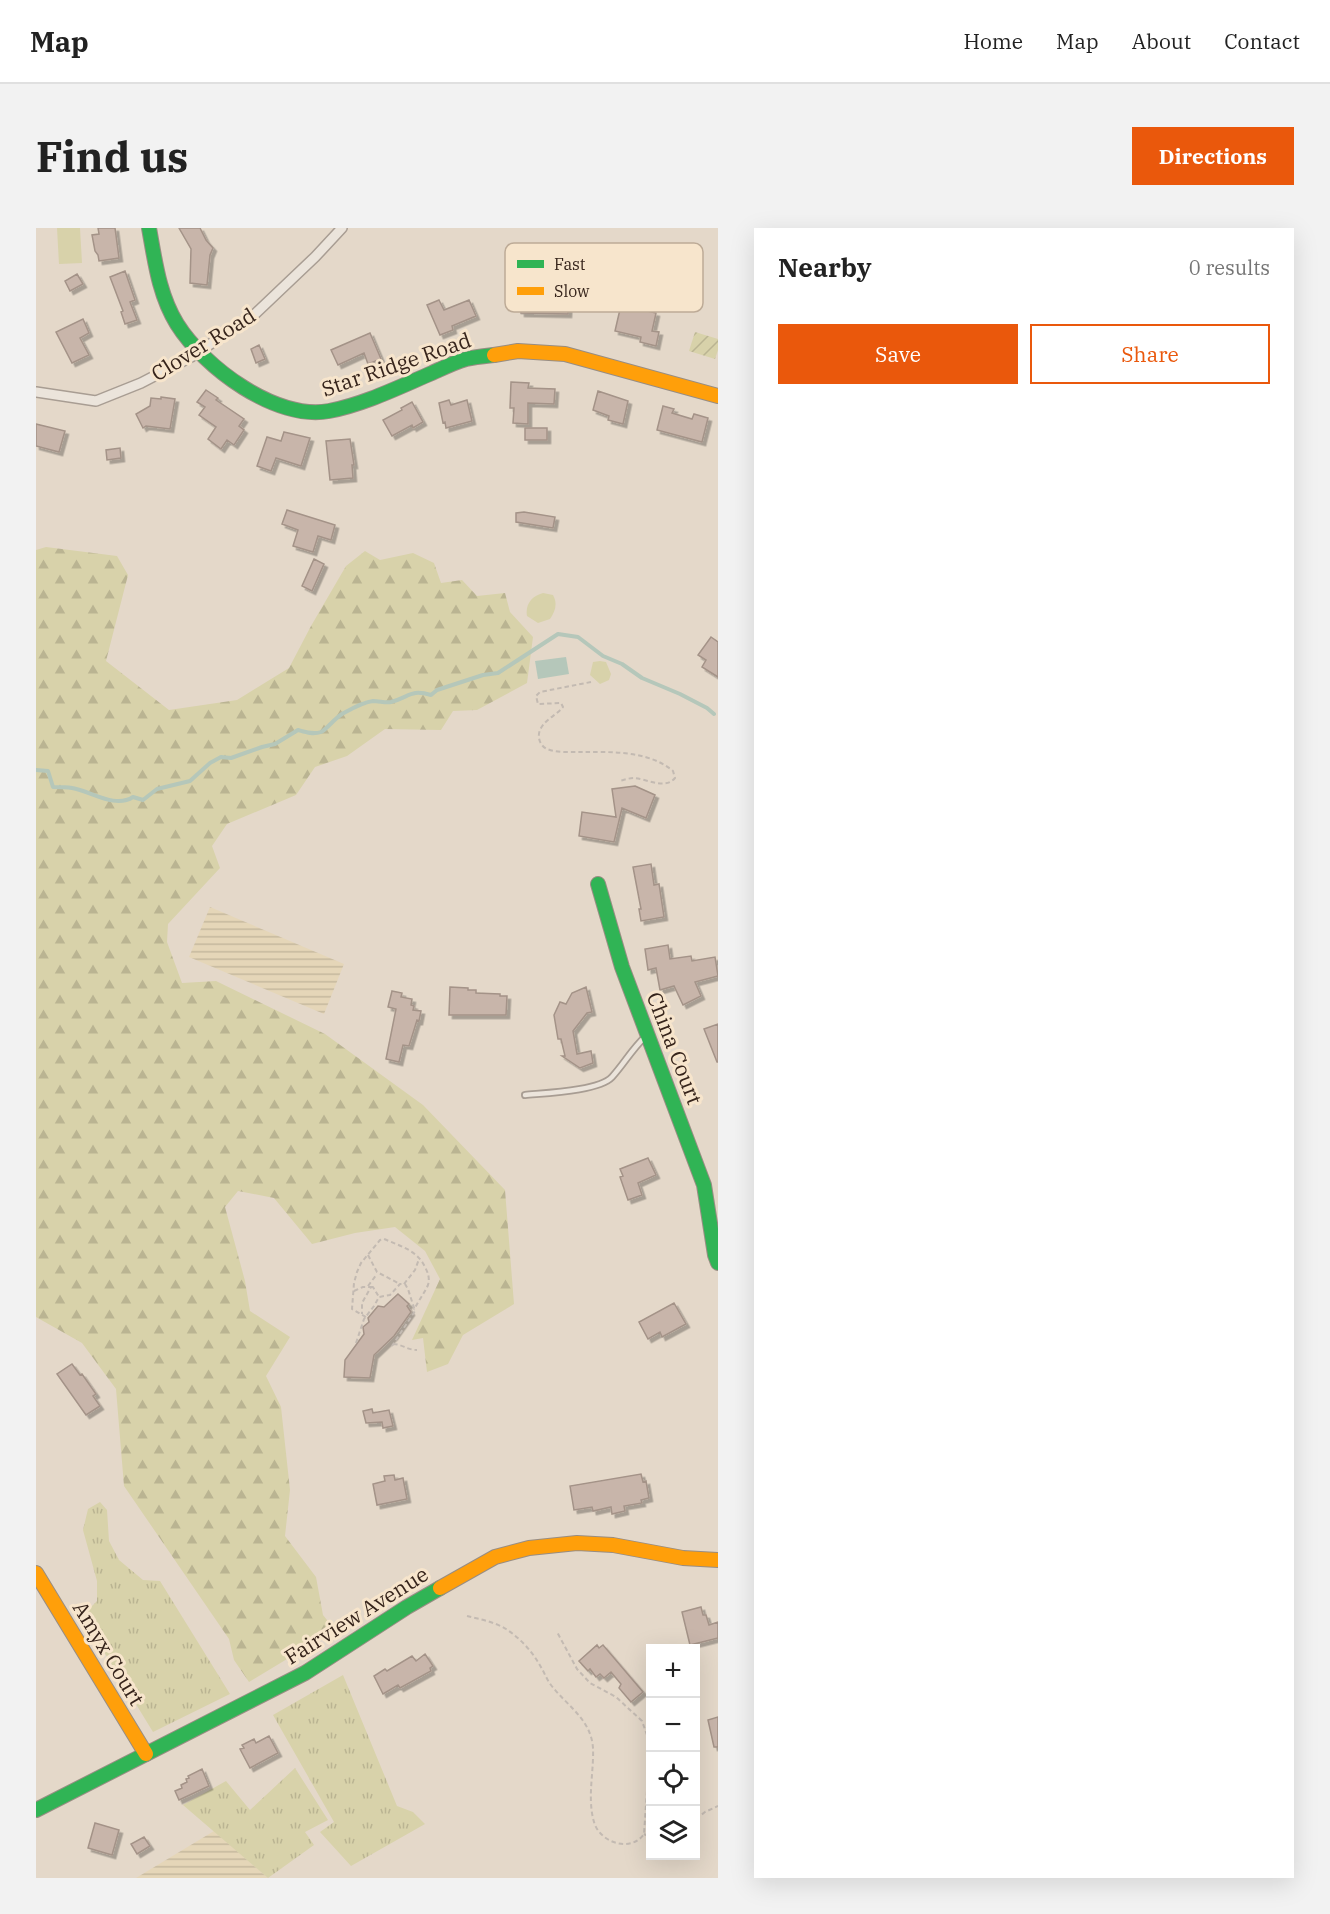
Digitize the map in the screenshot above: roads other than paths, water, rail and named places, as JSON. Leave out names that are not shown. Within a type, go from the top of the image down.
[{"type":"street","name":"Star Ridge Road","points":[[149,228],[158,280],[177,324],[199,351],[238,385],[274,404],[301,412],[328,411],[368,400],[466,359],[518,351],[566,354],[718,396]]},
{"type":"street","name":"Clover Road","points":[[36,392],[96,401],[141,383],[199,351],[255,314],[342,228]]},
{"type":"street","name":"China Court","points":[[598,884],[622,967],[704,1185],[718,1263]]},
{"type":"street","name":"Fairview Avenue","points":[[36,1810],[305,1673],[407,1607],[495,1557],[529,1548],[577,1543],[613,1545],[683,1558],[718,1560]]},
{"type":"street","name":"Amyx Court","points":[[36,1573],[146,1754]]},
{"type":"lane","points":[[525,1095],[589,1088],[610,1079],[632,1050],[647,1035]]},
{"type":"waterway","points":[[36,770],[48,771],[53,787],[72,788],[111,800],[119,801],[133,797],[143,800],[157,789],[190,781],[210,763],[221,757],[231,758],[275,744],[298,730],[321,732],[342,714],[365,703],[391,702],[414,693],[431,695],[437,690],[483,675],[498,673],[558,634],[578,637],[603,656],[622,664],[642,678],[707,708],[714,714]]}]
